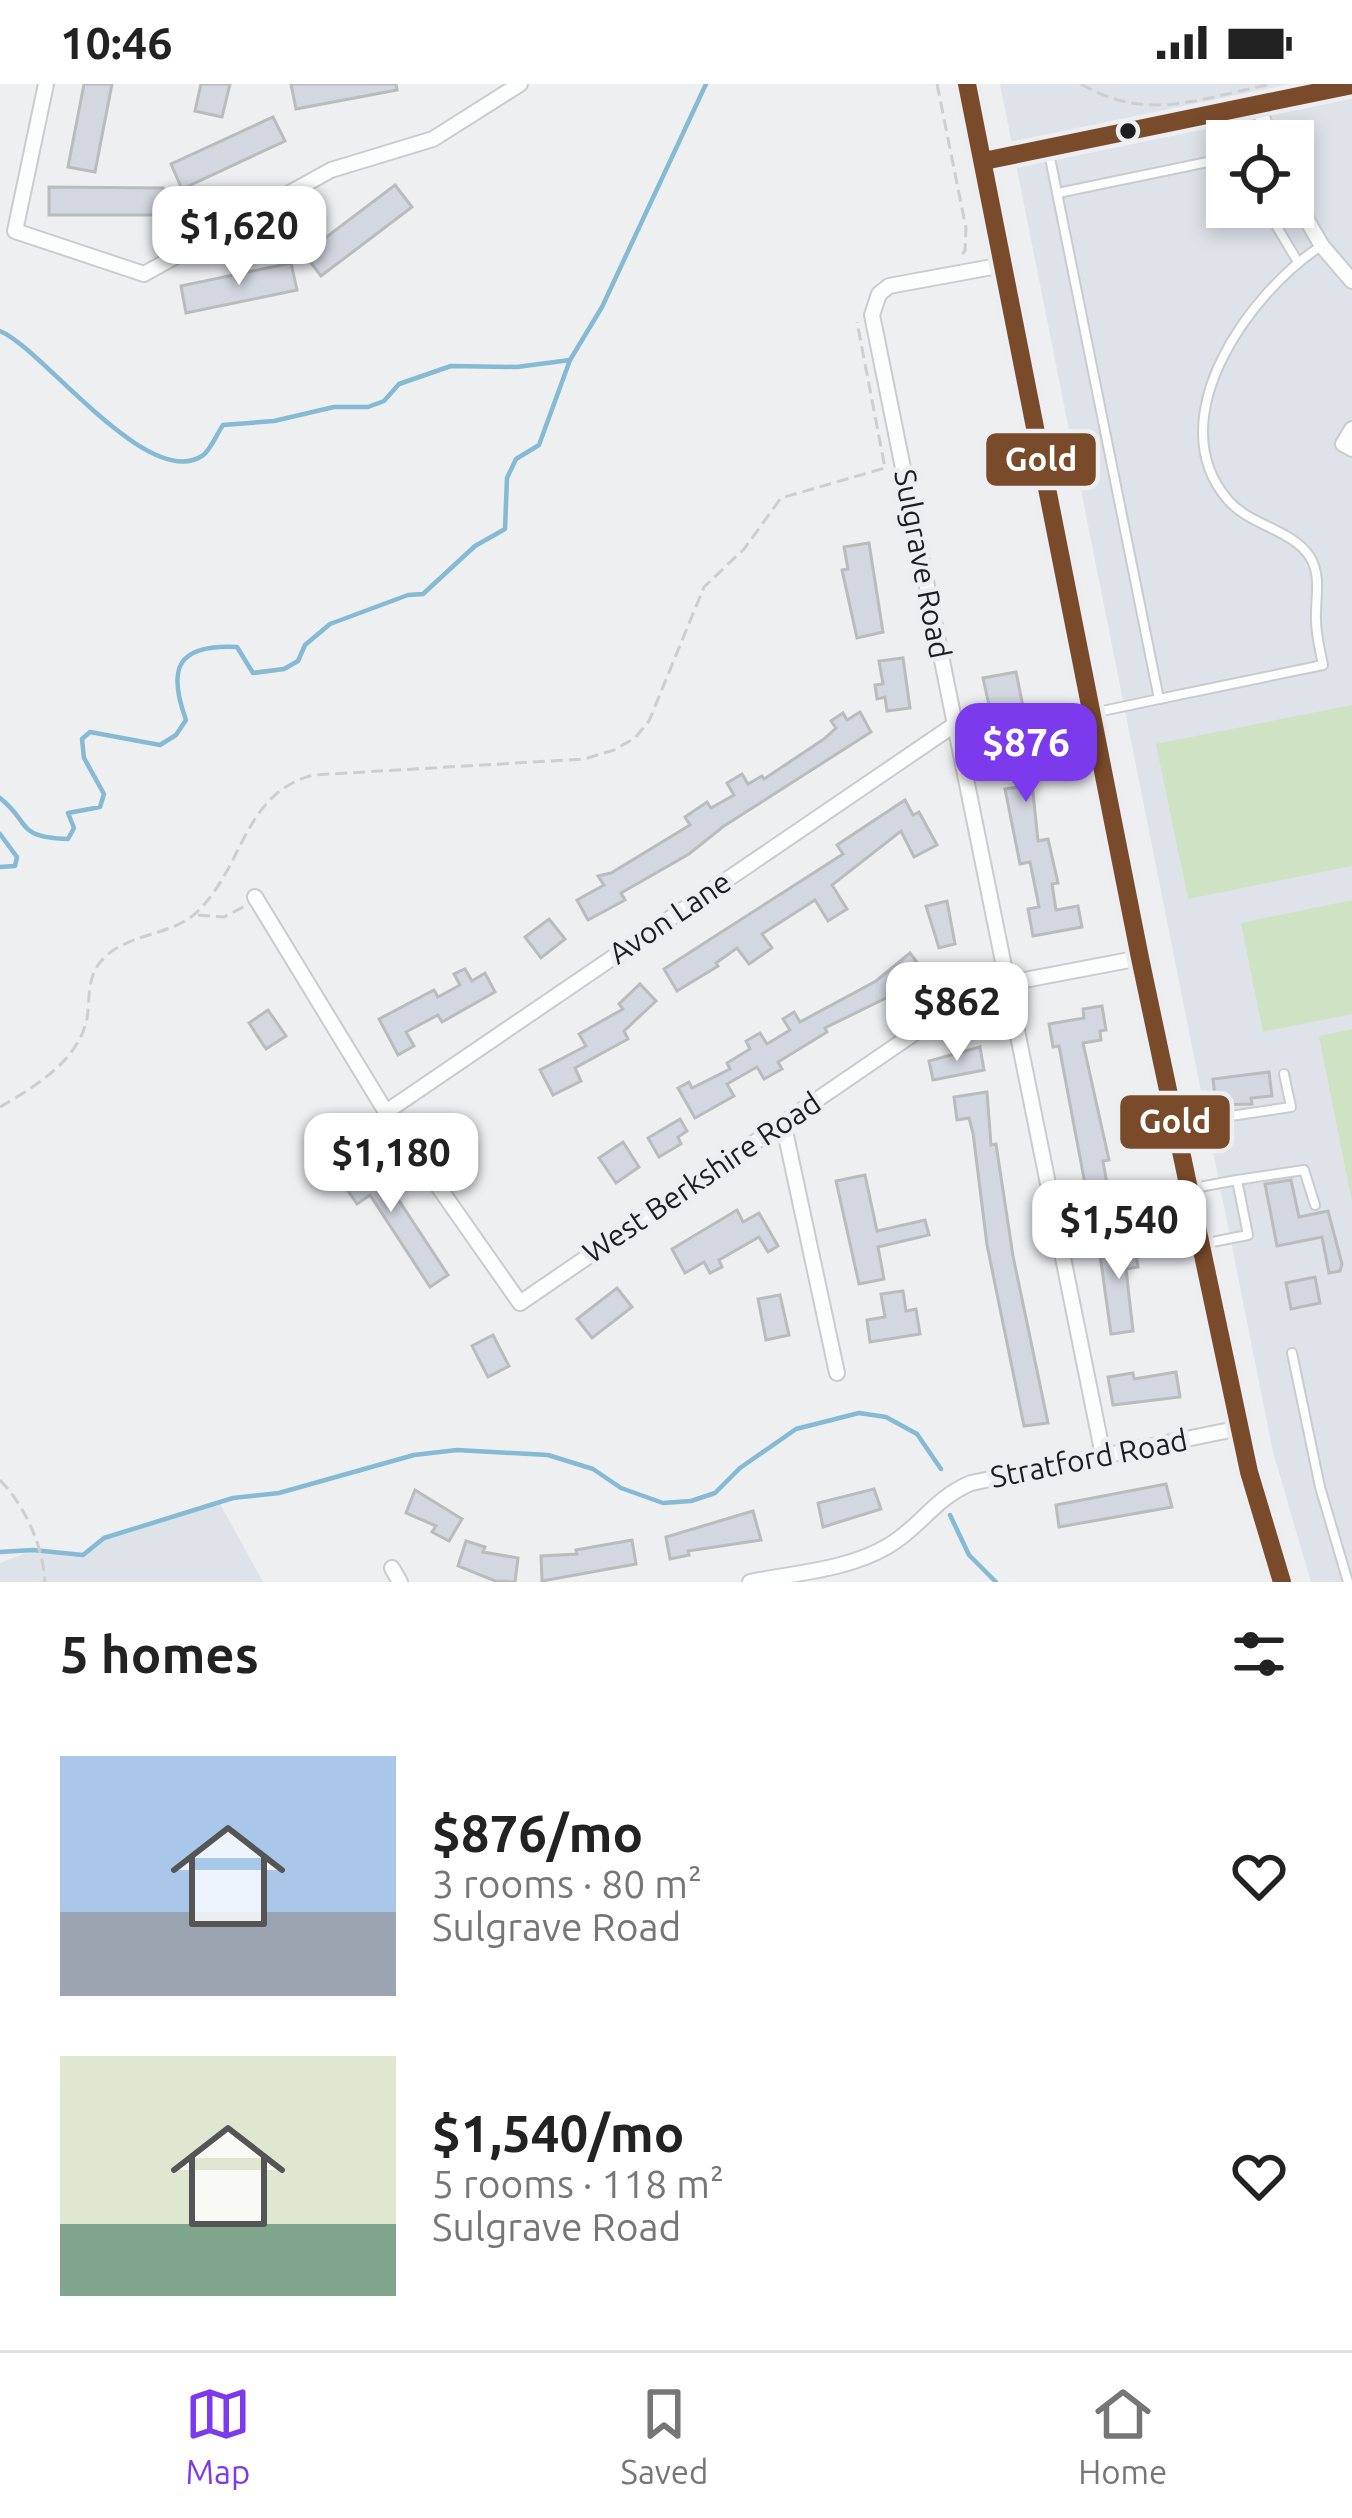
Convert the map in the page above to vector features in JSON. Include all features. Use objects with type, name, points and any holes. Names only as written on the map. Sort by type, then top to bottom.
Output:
[{"type":"main road","points":[[967,84],[1140,958],[1240,1428],[1282,1582]]},
{"type":"street","points":[[46,84],[15,231],[144,274],[331,170],[433,139],[520,84]]},
{"type":"street","points":[[984,161],[1352,86]]},
{"type":"street","points":[[1258,104],[1263,120]]},
{"type":"street","points":[[1312,228],[1352,280]]},
{"type":"street","name":"Sulgrave Road","points":[[1003,265],[889,286],[879,294],[872,315],[1102,1456]]},
{"type":"street","points":[[1352,429],[1343,444],[1352,449]]},
{"type":"street","name":"Avon Lane","points":[[386,1112],[954,725]]},
{"type":"street","points":[[256,897],[386,1112]]},
{"type":"street","name":"West Berkshire Road","points":[[386,1112],[520,1303],[954,1006],[1009,983],[1140,958]]},
{"type":"street","points":[[783,1122],[837,1372]]},
{"type":"street","name":"Stratford Road","points":[[750,1582],[872,1554],[906,1533],[936,1501],[971,1483],[1240,1428]]},
{"type":"lane","points":[[1048,148],[1160,699]]},
{"type":"lane","points":[[1058,194],[1206,162]]},
{"type":"lane","points":[[1278,228],[1298,262]]},
{"type":"lane","points":[[1091,713],[1323,665],[1316,624],[1316,574],[1310,558],[1298,543],[1258,525],[1229,502],[1210,471],[1201,435],[1203,400],[1217,369],[1273,287],[1322,246]]},
{"type":"lane","points":[[1175,1124],[1291,1107],[1284,1074]]},
{"type":"lane","points":[[1189,1189],[1304,1170],[1315,1205]]},
{"type":"lane","points":[[1201,1245],[1248,1235],[1237,1180]]},
{"type":"lane","points":[[1292,1353],[1320,1487],[1348,1582]]},
{"type":"path","points":[[938,84],[966,228],[965,251],[949,262]]},
{"type":"path","points":[[1081,84],[1116,102],[1148,108],[1272,84]]},
{"type":"path","points":[[0,1107],[51,1075],[82,1036],[92,977],[99,964],[112,950],[182,925],[196,915],[222,885],[270,795],[294,780],[584,759],[635,738],[664,689],[704,587],[744,549],[768,512],[795,491],[886,468],[862,357],[859,306]]},
{"type":"path","points":[[196,915],[211,919],[236,914],[256,897]]},
{"type":"path","points":[[0,1480],[20,1504],[34,1535],[45,1582]]},
{"type":"shaded area","points":[[1000,84],[1352,84],[1352,1582],[1311,1582],[1273,1452]]},
{"type":"shaded area","points":[[219,1502],[263,1582],[0,1582],[0,1563],[33,1550],[83,1555],[104,1538]]},
{"type":"green space","points":[[1352,705],[1352,866],[1188,899],[1156,744]]},
{"type":"green space","points":[[1352,900],[1352,1014],[1263,1032],[1241,923]]},
{"type":"green space","points":[[1352,1029],[1352,1202],[1319,1036]]},
{"type":"building","points":[[84,84],[112,84],[95,172],[68,167]]},
{"type":"building","points":[[201,84],[230,84],[222,117],[195,111]]},
{"type":"building","points":[[291,84],[396,84],[397,90],[296,109]]},
{"type":"building","points":[[273,117],[285,141],[182,189],[171,164]]},
{"type":"building","points":[[395,185],[412,207],[321,276],[304,254]]},
{"type":"building","points":[[49,187],[163,188],[163,215],[49,215]]},
{"type":"building","points":[[291,263],[297,290],[186,313],[181,286]]},
{"type":"building","points":[[869,543],[883,632],[857,638],[842,570],[848,569],[844,547]]},
{"type":"building","points":[[903,658],[910,708],[887,711],[885,697],[877,699],[875,685],[883,684],[879,661]]},
{"type":"building","points":[[1016,672],[1025,716],[1019,717],[1024,740],[1032,738],[1037,763],[1030,764],[1038,841],[1048,839],[1058,883],[1052,884],[1056,910],[1078,906],[1082,927],[1033,936],[1028,909],[1039,907],[1030,862],[1020,864],[1005,789],[1018,787],[1013,758],[1001,760],[983,678]]},
{"type":"building","points":[[860,712],[871,732],[724,826],[689,854],[621,893],[625,900],[588,920],[577,900],[604,885],[598,876],[611,873],[690,825],[685,817],[707,802],[711,808],[734,795],[727,783],[742,774],[748,784],[764,779],[824,739],[836,728],[831,721],[843,713],[847,720]]},
{"type":"building","points":[[905,800],[913,815],[919,812],[937,845],[914,857],[901,831],[832,885],[847,909],[828,921],[815,900],[762,934],[772,948],[749,964],[737,948],[677,991],[664,969],[843,854],[837,845]]},
{"type":"building","points":[[947,901],[955,944],[939,948],[926,906]]},
{"type":"building","points":[[549,919],[565,939],[541,958],[525,937]]},
{"type":"building","points":[[910,953],[924,972],[888,997],[825,1028],[827,1032],[778,1062],[782,1069],[764,1079],[757,1067],[727,1084],[734,1096],[695,1118],[678,1088],[689,1082],[692,1088],[730,1069],[727,1063],[750,1049],[746,1041],[760,1033],[767,1044],[790,1030],[783,1019],[794,1012],[800,1022],[876,981]]},
{"type":"building","points":[[465,969],[472,981],[485,973],[495,992],[442,1022],[438,1015],[406,1032],[414,1046],[398,1055],[379,1019],[434,990],[438,997],[460,985],[454,974]]},
{"type":"building","points":[[640,984],[656,1001],[624,1031],[628,1039],[575,1068],[581,1081],[553,1095],[540,1070],[586,1046],[579,1034],[623,1009],[619,1004]]},
{"type":"building","points":[[1102,1006],[1106,1030],[1100,1031],[1101,1040],[1083,1043],[1109,1160],[1103,1161],[1113,1218],[1092,1221],[1059,1046],[1053,1047],[1049,1024],[1084,1018],[1083,1009]]},
{"type":"building","points":[[268,1010],[286,1036],[266,1049],[249,1023]]},
{"type":"building","points":[[980,1047],[984,1070],[933,1080],[929,1061]]},
{"type":"building","points":[[1269,1072],[1272,1096],[1251,1098],[1252,1104],[1216,1105],[1213,1079]]},
{"type":"building","points":[[987,1092],[991,1145],[996,1144],[1013,1256],[1048,1423],[1024,1426],[987,1245],[973,1133],[969,1118],[957,1120],[954,1097]]},
{"type":"building","points":[[340,1115],[360,1144],[351,1150],[345,1141],[330,1151],[320,1136]]},
{"type":"building","points":[[680,1119],[687,1131],[678,1137],[681,1144],[659,1157],[648,1138]]},
{"type":"building","points":[[623,1142],[639,1167],[616,1183],[599,1158]]},
{"type":"building","points":[[345,1159],[355,1173],[373,1161],[448,1275],[430,1287],[370,1195],[357,1204],[340,1179],[336,1182],[328,1170]]},
{"type":"building","points":[[865,1175],[877,1231],[925,1220],[929,1235],[878,1247],[884,1279],[859,1284],[836,1181]]},
{"type":"building","points":[[1291,1180],[1299,1217],[1328,1211],[1340,1271],[1329,1273],[1322,1237],[1277,1246],[1265,1184]]},
{"type":"building","points":[[737,1210],[743,1222],[759,1213],[778,1246],[768,1252],[759,1237],[719,1260],[722,1267],[710,1273],[704,1262],[685,1273],[672,1249]]},
{"type":"building","points":[[1133,1232],[1138,1267],[1126,1269],[1133,1331],[1111,1334],[1100,1255],[1116,1253],[1113,1235]]},
{"type":"building","points":[[1315,1277],[1320,1303],[1291,1309],[1286,1283]]},
{"type":"building","points":[[617,1288],[632,1307],[592,1338],[577,1319]]},
{"type":"building","points":[[903,1291],[906,1311],[916,1309],[920,1334],[870,1342],[867,1320],[885,1317],[881,1294]]},
{"type":"building","points":[[780,1295],[789,1335],[766,1340],[758,1299]]},
{"type":"building","points":[[493,1335],[509,1366],[488,1377],[472,1346]]},
{"type":"building","points":[[1176,1372],[1180,1397],[1113,1405],[1108,1377],[1133,1373],[1134,1379]]},
{"type":"building","points":[[1166,1484],[1172,1507],[1059,1527],[1056,1505]]},
{"type":"building","points":[[874,1489],[881,1509],[823,1527],[818,1503]]},
{"type":"building","points":[[415,1490],[462,1519],[449,1541],[432,1532],[436,1526],[406,1513]]},
{"type":"building","points":[[753,1511],[761,1540],[688,1551],[689,1555],[670,1559],[666,1537]]},
{"type":"building","points":[[632,1540],[636,1564],[542,1581],[541,1556],[577,1554],[576,1550]]},
{"type":"building","points":[[466,1541],[485,1547],[483,1552],[518,1558],[515,1582],[495,1581],[458,1566]]},
{"type":"waterway","points":[[0,798],[31,832],[68,839],[74,828],[68,813],[100,807],[104,794],[84,758],[82,739],[90,732],[160,745],[176,735],[186,720],[178,673],[189,655],[237,647],[253,673],[284,669],[298,661],[305,645],[330,624],[408,595],[423,594],[475,546],[505,529],[507,478],[516,459],[539,445],[570,360],[602,307],[706,84]]},
{"type":"waterway","points":[[0,331],[125,436],[153,453],[179,461],[202,456],[223,425],[274,421],[334,407],[368,407],[384,401],[399,384],[451,366],[517,367],[570,360]]},
{"type":"waterway","points":[[0,834],[17,857],[15,866],[0,867]]},
{"type":"waterway","points":[[0,1552],[83,1555],[104,1538],[233,1498],[279,1493],[414,1455],[457,1450],[548,1455],[593,1469],[621,1488],[663,1503],[691,1501],[715,1493],[740,1468],[796,1429],[859,1413],[886,1417],[917,1434],[941,1469]]},
{"type":"waterway","points":[[950,1515],[969,1555],[996,1582]]},
{"type":"transit line","name":"Gold","points":[[967,84],[1140,958],[1249,1472],[1282,1582]]},
{"type":"transit line","name":"Gold","points":[[984,161],[1352,85]]}]
